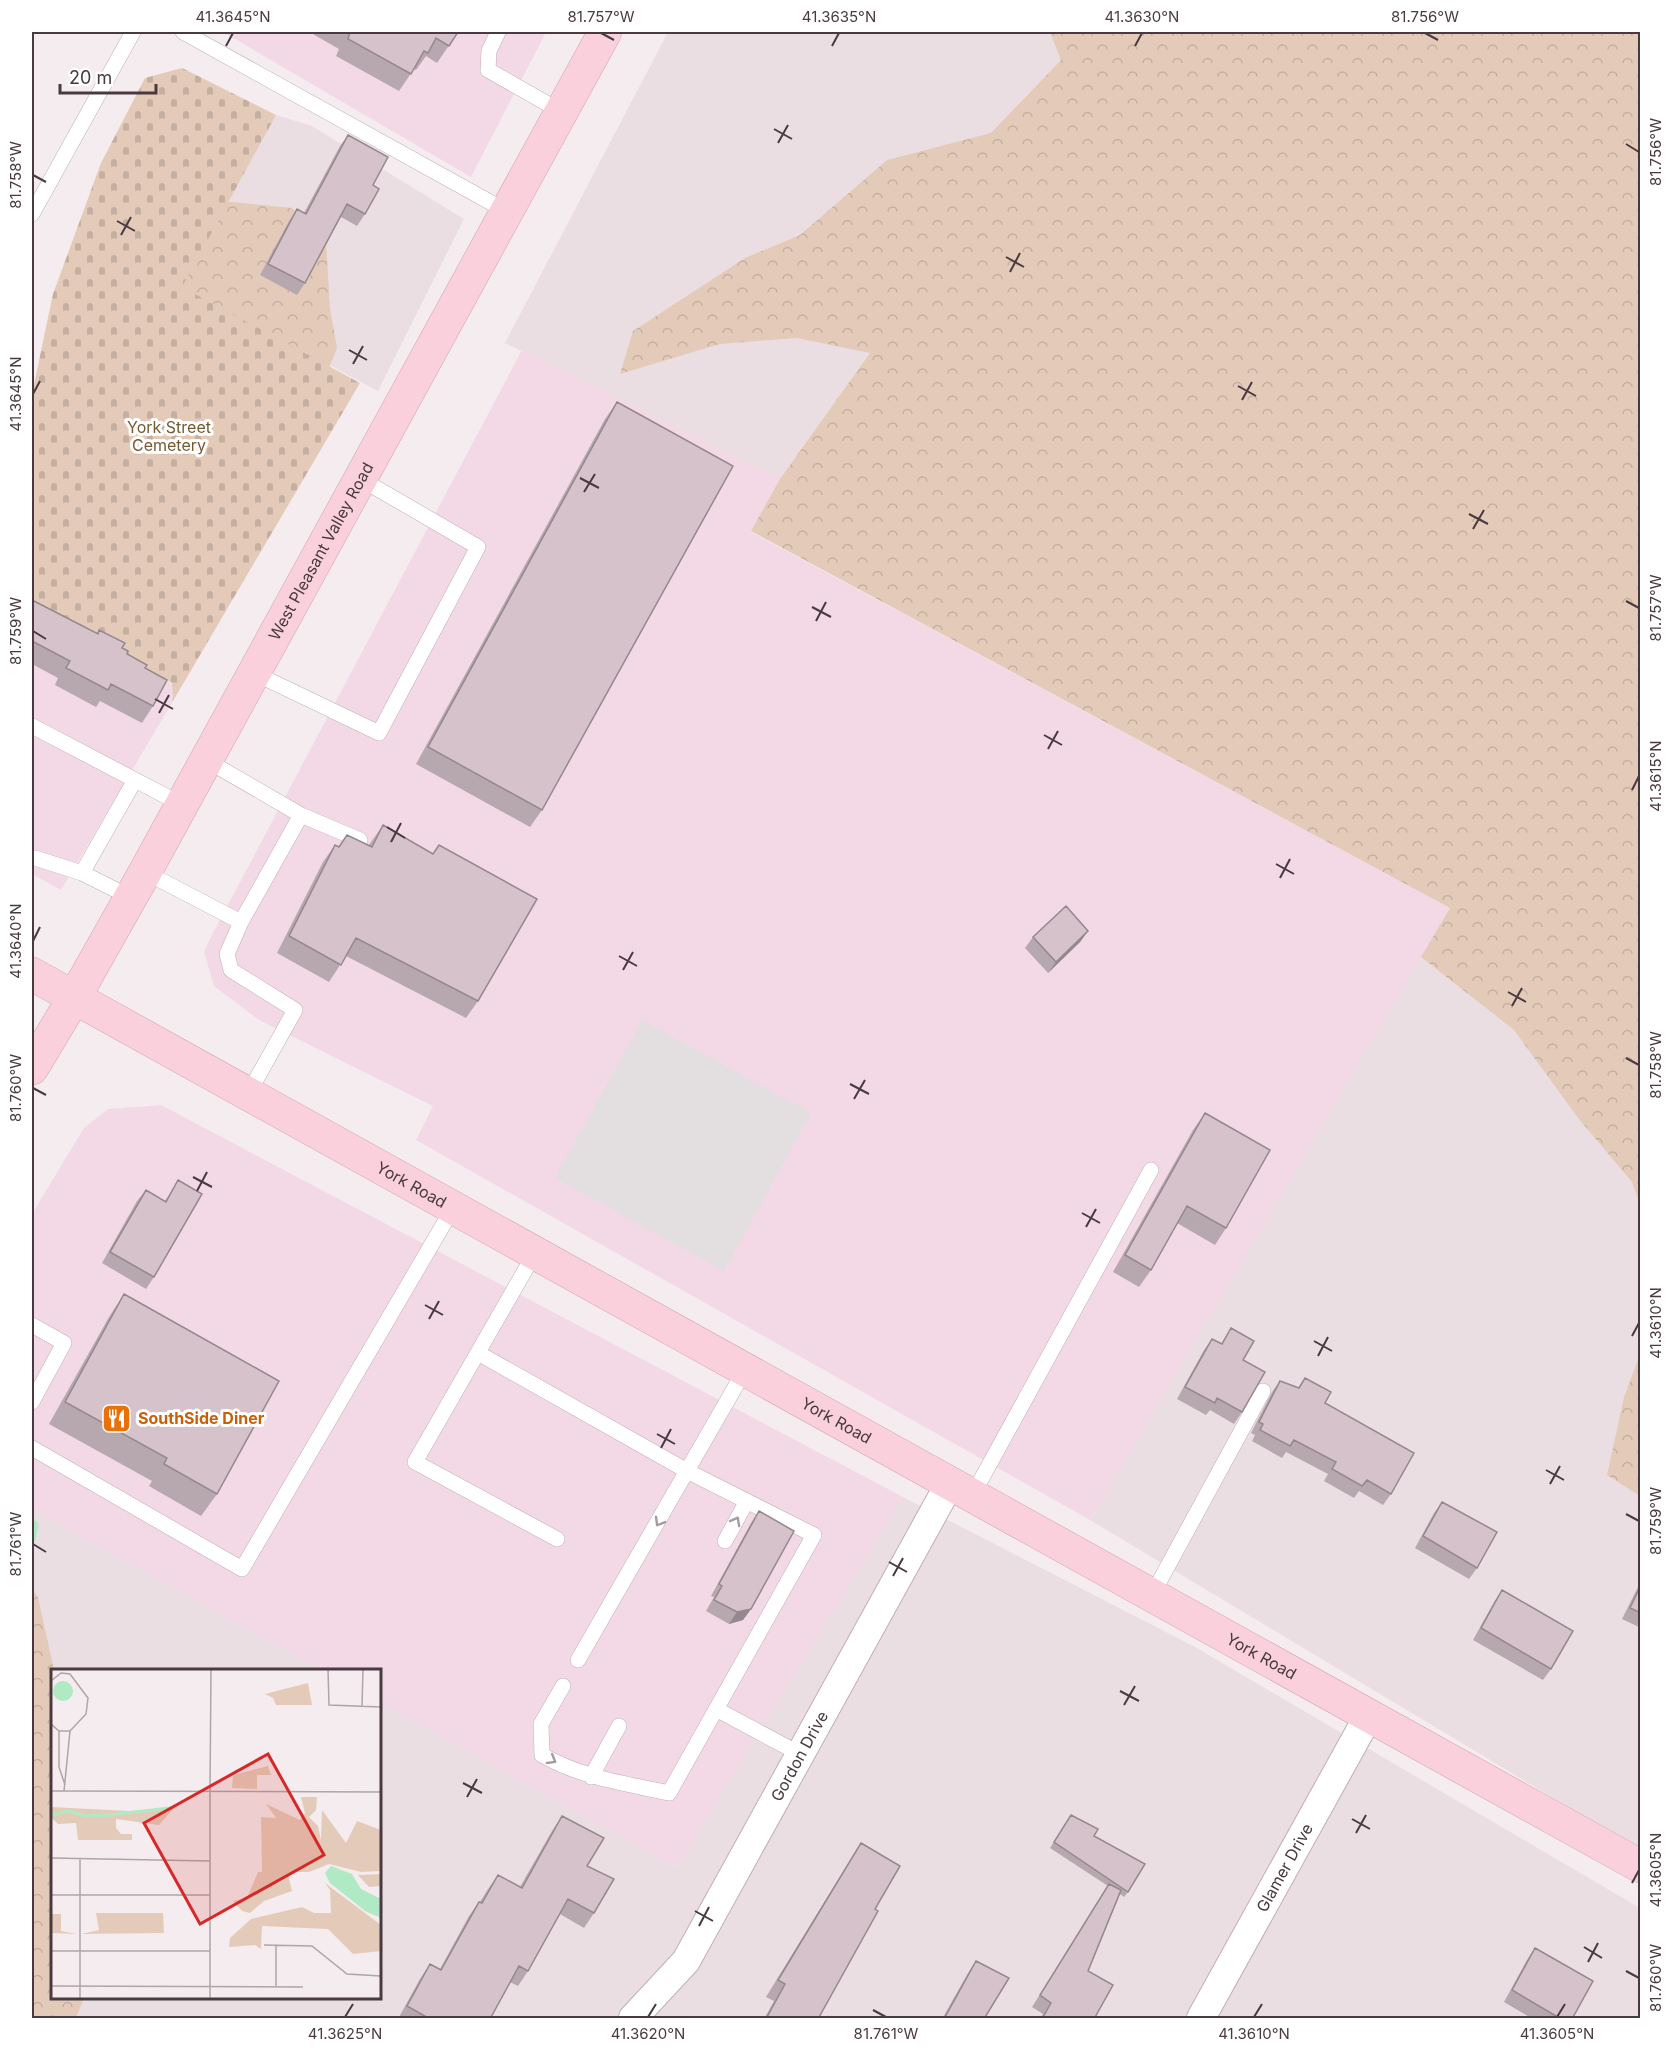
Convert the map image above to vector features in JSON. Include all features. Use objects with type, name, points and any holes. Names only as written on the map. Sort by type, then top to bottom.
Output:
[{"type":"street","name":"West Pleasant Valley Road","points":[[32,1068],[74,998],[182,804],[605,32]]},
{"type":"street","name":"York Road","points":[[32,974],[1641,1866]]},
{"type":"street","name":"Gordon Drive","points":[[633,2019],[686,1961],[800,1754],[961,1490]]},
{"type":"street","name":"Glamer Drive","points":[[1201,2019],[1369,1715]]},
{"type":"lane","points":[[32,214],[133,32]]},
{"type":"lane","points":[[183,32],[506,211]]},
{"type":"lane","points":[[498,32],[489,51],[488,70],[562,112]]},
{"type":"lane","points":[[254,673],[379,733],[478,548],[359,478]]},
{"type":"lane","points":[[32,726],[182,804]]},
{"type":"lane","points":[[206,760],[301,814],[360,840]]},
{"type":"lane","points":[[81,873],[135,780]]},
{"type":"lane","points":[[248,1094],[295,1010],[231,970],[227,954],[241,922],[301,814]]},
{"type":"lane","points":[[33,860],[81,873],[137,884],[241,922]]},
{"type":"lane","points":[[961,1490],[1151,1170]]},
{"type":"lane","points":[[32,1448],[242,1569],[453,1208]]},
{"type":"lane","points":[[535,1253],[416,1462],[557,1539]]},
{"type":"lane","points":[[32,1325],[64,1343],[32,1402]]},
{"type":"lane","points":[[478,1353],[689,1472],[814,1535],[669,1792],[591,1777],[568,1770],[542,1755],[541,1724],[563,1686]]},
{"type":"lane","points":[[578,1660],[689,1472],[745,1370]]},
{"type":"lane","points":[[1152,1595],[1263,1391]]},
{"type":"lane","points":[[725,1540],[747,1501]]},
{"type":"lane","points":[[716,1708],[800,1754]]},
{"type":"lane","points":[[591,1777],[619,1726]]},
{"type":"shaded area","points":[[223,32],[546,32],[471,177]]},
{"type":"shaded area","points":[[668,32],[1640,32],[1640,1850],[1090,1520],[1450,908],[751,531],[779,479],[505,343]]},
{"type":"shaded area","points":[[276,115],[312,126],[464,219],[378,391],[182,287]]},
{"type":"shaded area","points":[[522,350],[780,479],[751,532],[1450,908],[1090,1520],[416,1140],[433,1106],[259,1020],[214,986],[204,952],[212,935]]},
{"type":"shaded area","points":[[32,605],[172,684],[173,701],[61,890],[32,874]]},
{"type":"shaded area","points":[[642,1020],[811,1113],[724,1271],[555,1178]]},
{"type":"shaded area","points":[[161,1105],[903,1497],[677,1867],[381,1703],[381,1669],[320,1669],[32,1509],[32,1214],[84,1128],[108,1109]]},
{"type":"shaded area","points":[[903,1497],[1195,1647],[1640,1908],[1640,2018],[32,2018],[32,1509],[320,1669],[51,1669],[51,1999],[381,1999],[381,1703],[677,1867]]},
{"type":"green space","points":[[1050,32],[1640,32],[1640,1205],[1632,1182],[1578,1118],[1514,1030],[1421,957],[1450,908],[751,531],[780,479],[870,353],[797,338],[720,344],[620,374],[633,331],[745,258],[800,235],[887,160],[991,133],[1061,60]]},
{"type":"green space","name":"York Street Cemetery","points":[[182,68],[276,115],[182,287],[360,383],[173,701],[172,683],[32,605],[32,394],[53,294],[101,163],[145,78]]},
{"type":"green space","points":[[202,199],[292,208],[326,241],[330,309],[337,348],[316,400],[66,473]]},
{"type":"green space","points":[[1640,1354],[1640,1496],[1607,1475],[1624,1397]]},
{"type":"green space","points":[[32,1589],[38,1597],[54,1669],[51,1669],[51,1999],[84,1999],[76,2018],[32,2018]]},
{"type":"building","points":[[350,32],[458,32],[449,46],[436,38],[428,53],[424,51],[411,74],[348,39]]},
{"type":"building","points":[[348,135],[388,157],[373,185],[379,189],[365,214],[347,204],[305,283],[268,264],[297,209],[306,214]]},
{"type":"building","points":[[617,402],[733,466],[542,810],[428,747]]},
{"type":"building","points":[[32,600],[98,634],[99,630],[125,643],[122,648],[128,651],[127,654],[147,665],[145,668],[167,680],[153,706],[111,684],[108,690],[66,668],[70,661],[32,641]]},
{"type":"building","points":[[383,825],[433,854],[439,845],[537,899],[478,1001],[356,938],[341,965],[289,936],[335,845],[339,847],[347,835],[372,847]]},
{"type":"building","points":[[1066,906],[1088,931],[1056,962],[1033,937]]},
{"type":"building","points":[[1205,1113],[1270,1150],[1226,1228],[1187,1206],[1151,1270],[1125,1255]]},
{"type":"building","points":[[178,1180],[202,1194],[154,1277],[110,1252],[146,1190],[166,1202]]},
{"type":"building","points":[[124,1294],[279,1381],[217,1494],[164,1464],[167,1458],[65,1402]]},
{"type":"building","points":[[1231,1328],[1254,1341],[1243,1360],[1265,1372],[1242,1412],[1217,1398],[1215,1403],[1185,1387],[1212,1339],[1222,1344]]},
{"type":"building","points":[[1305,1378],[1331,1392],[1325,1403],[1414,1453],[1391,1494],[1367,1480],[1362,1486],[1332,1469],[1336,1462],[1294,1440],[1290,1446],[1260,1430],[1263,1424],[1259,1422],[1280,1381],[1299,1388]]},
{"type":"building","points":[[1442,1502],[1497,1532],[1477,1568],[1423,1536]]},
{"type":"building","points":[[759,1511],[794,1531],[751,1609],[737,1612],[714,1600],[722,1586],[719,1584]]},
{"type":"building","points":[[1641,1585],[1641,1613],[1630,1608]]},
{"type":"building","points":[[1502,1590],[1573,1631],[1551,1669],[1481,1628]]},
{"type":"building","points":[[1071,1815],[1098,1829],[1094,1836],[1145,1864],[1128,1892],[1054,1842]]},
{"type":"building","points":[[562,1816],[604,1838],[587,1866],[614,1879],[594,1913],[568,1899],[528,1971],[519,1966],[490,2019],[430,2019],[407,2006],[430,1964],[441,1970],[479,1902],[482,1903],[498,1875],[522,1888]]},
{"type":"building","points":[[861,1843],[900,1866],[875,1909],[878,1911],[818,2019],[766,2019],[785,1984],[778,1980]]},
{"type":"building","points":[[1109,1884],[1121,1890],[1088,1971],[1113,1985],[1094,2019],[1042,2019],[1051,2003],[1040,1995]]},
{"type":"building","points":[[1535,1948],[1593,1981],[1572,2019],[1561,2019],[1512,1990]]},
{"type":"building","points":[[976,1961],[1009,1978],[984,2019],[944,2019]]},
{"type":"waterway","points":[[32,1537],[34,1525]]},
{"type":"place","name":"SouthSide Diner","points":[[117,1418]]}]
